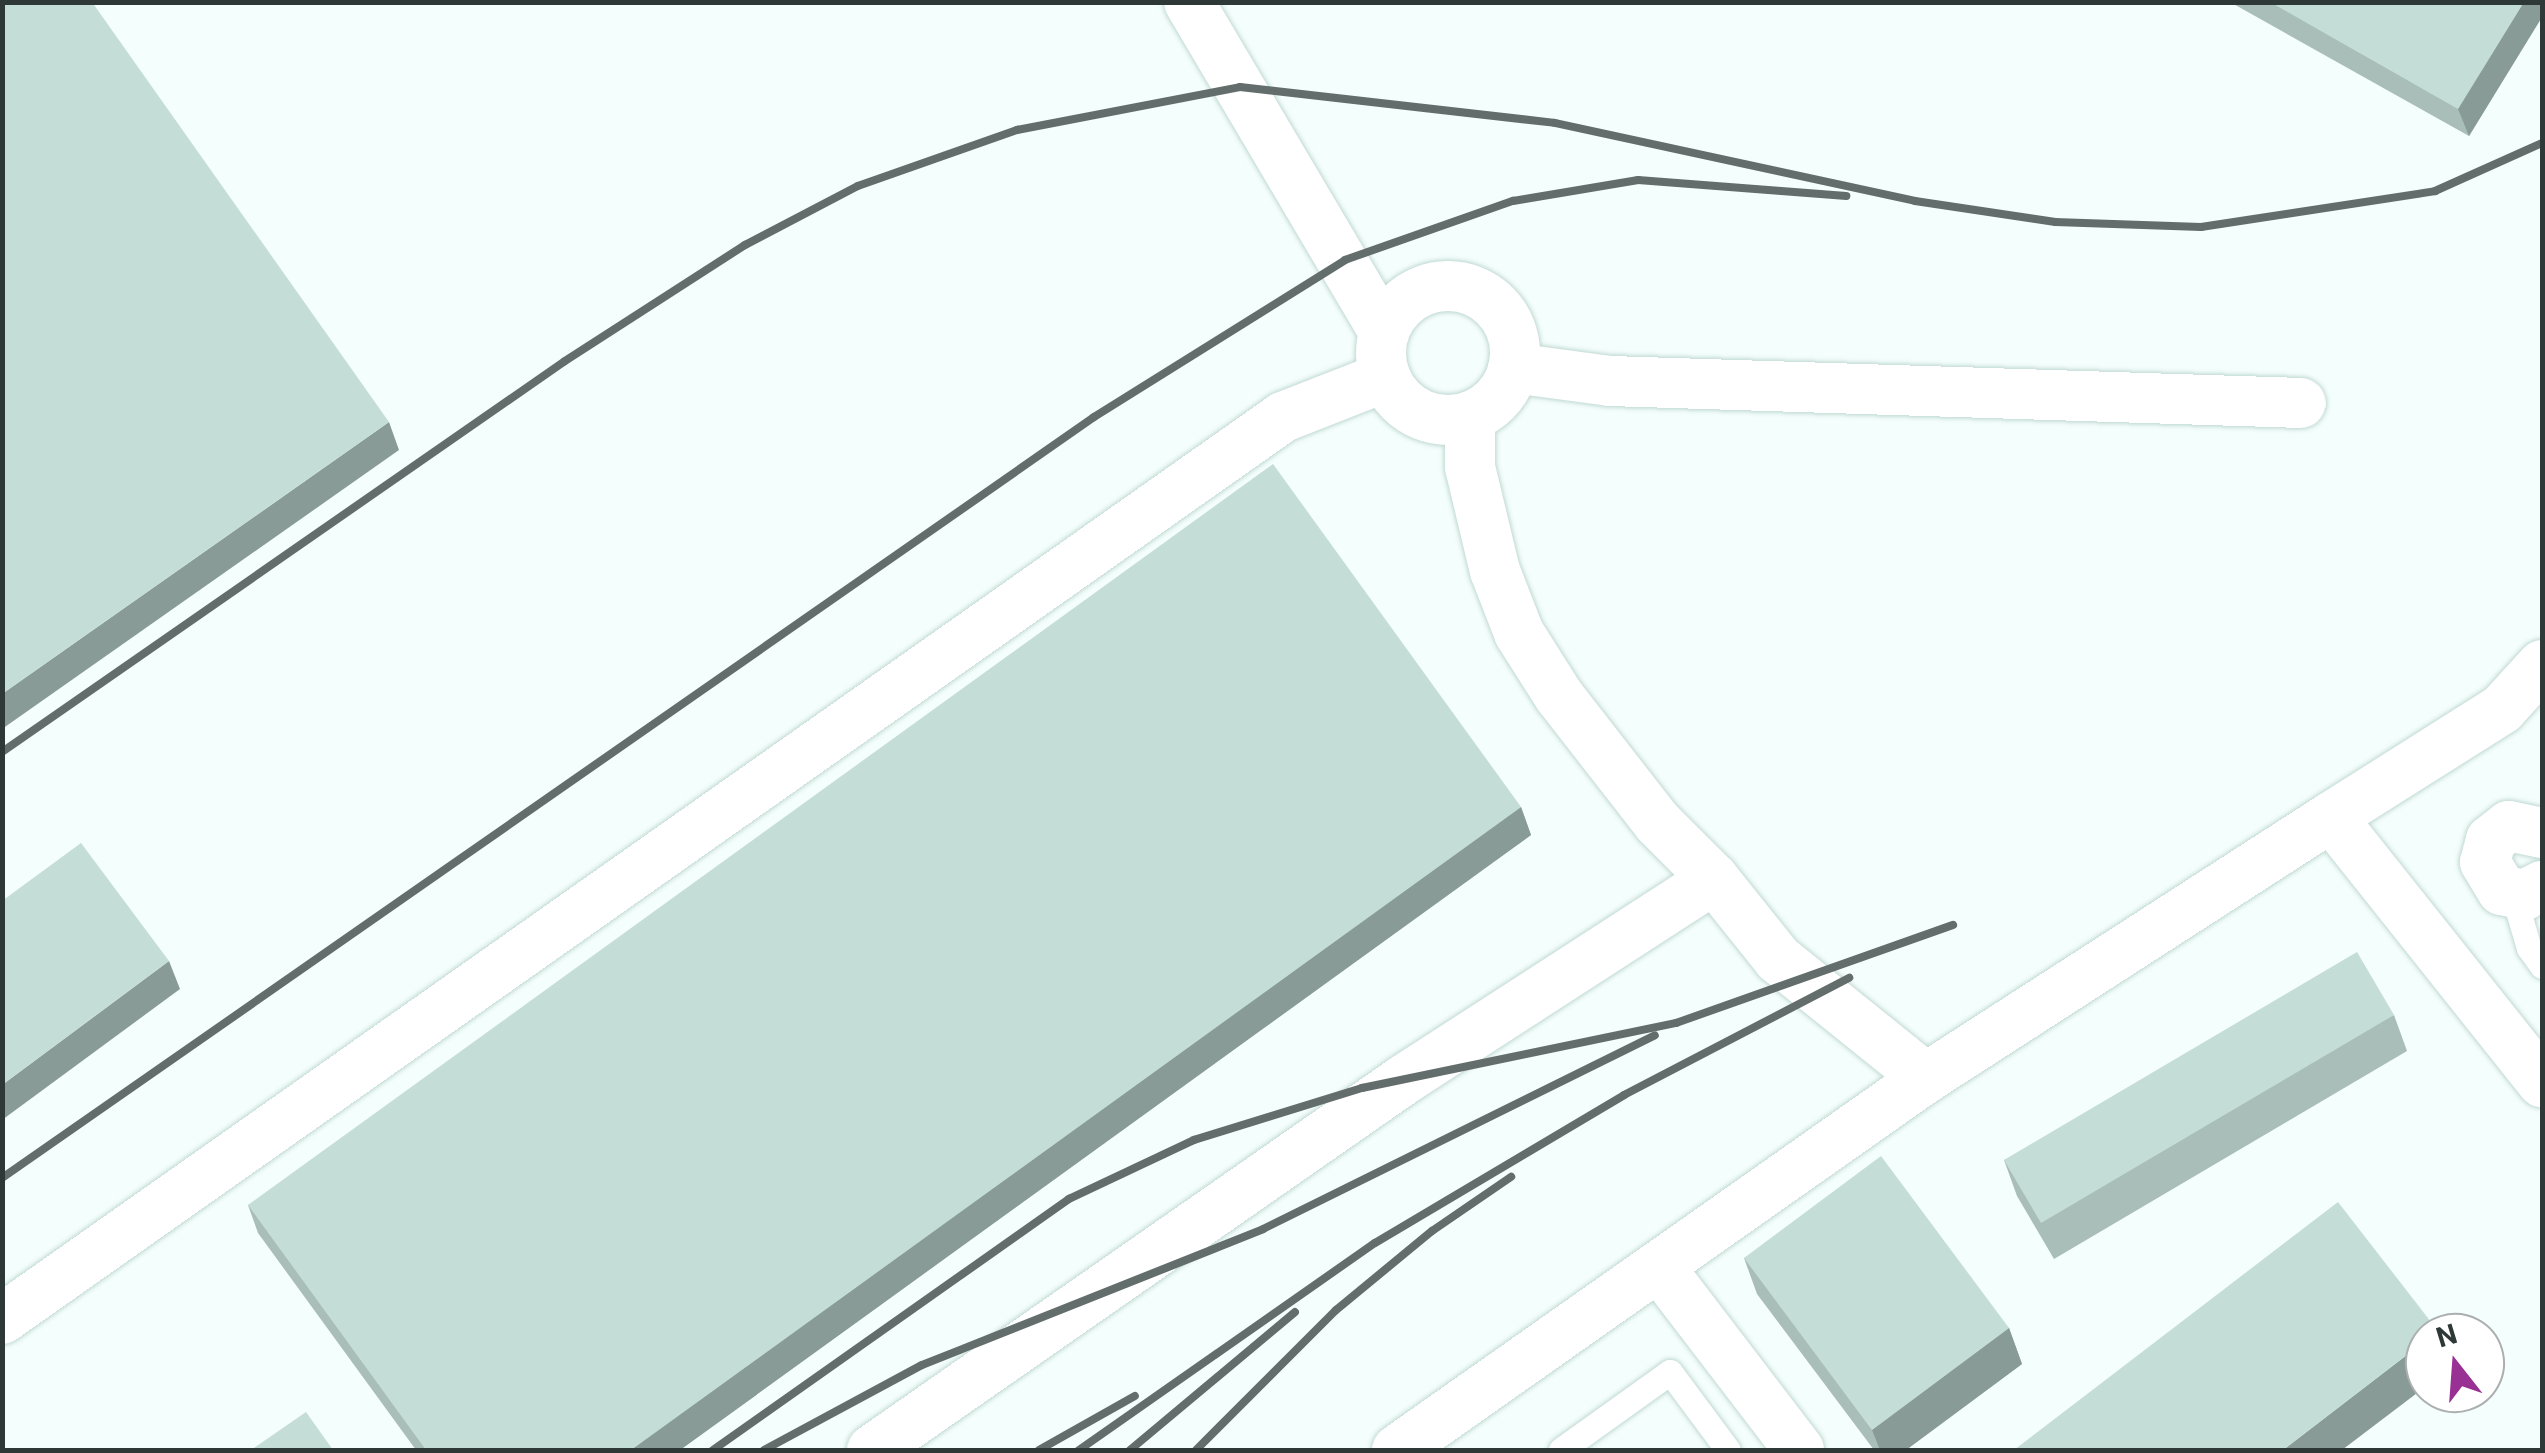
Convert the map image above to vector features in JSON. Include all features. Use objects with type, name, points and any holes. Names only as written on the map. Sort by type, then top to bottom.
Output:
[{"type":"street","points":[[2,1318],[1284,417],[1384,354],[1408,299],[1446,286],[1484,296],[1510,328],[1513,368],[1497,398],[1470,416],[1429,418],[1395,395],[1384,354],[1190,2]]},
{"type":"street","points":[[1513,368],[1610,380],[2301,402]]},
{"type":"street","points":[[1470,416],[1481,522],[1520,633],[1610,765],[1714,879],[1778,960],[1926,1078]]},
{"type":"street","points":[[1397,1450],[1926,1078],[2502,709],[2542,665]]},
{"type":"street","points":[[2331,817],[2542,1082]]},
{"type":"street","points":[[2528,890],[2487,873],[2490,840],[2520,824],[2542,831]]},
{"type":"street","points":[[872,1450],[1405,1079],[1714,879]]},
{"type":"street","points":[[1660,1268],[1799,1450]]},
{"type":"lane","points":[[2528,890],[2529,948],[2542,966]]},
{"type":"lane","points":[[1561,1450],[1670,1372],[1728,1450]]},
{"type":"building","points":[[2,2],[92,2],[389,422],[2,694]]},
{"type":"building","points":[[2270,2],[2524,2],[2458,109]]},
{"type":"building","points":[[1273,464],[1521,807],[631,1450],[426,1450],[248,1205]]},
{"type":"building","points":[[81,843],[169,961],[2,1085],[2,901]]},
{"type":"building","points":[[2357,952],[2394,1015],[2041,1223],[2004,1160]]},
{"type":"building","points":[[1881,1156],[2009,1328],[1872,1430],[1744,1258]]},
{"type":"building","points":[[2338,1202],[2424,1313],[2405,1313],[2405,1356],[2283,1450],[2014,1450]]},
{"type":"building","points":[[306,1412],[333,1450],[251,1450]]},
{"type":"railway","points":[[2,752],[565,361],[745,245],[858,186],[1017,130],[1240,87],[1555,123],[1915,201],[2055,222],[2201,227],[2435,191],[2542,143]]},
{"type":"railway","points":[[2,1178],[1094,417],[1345,260],[1513,201],[1638,180],[1846,196]]},
{"type":"railway","points":[[713,1450],[1069,1199],[1194,1140],[1362,1088],[1676,1023],[1953,925]]},
{"type":"railway","points":[[1079,1450],[1375,1243],[1624,1095],[1849,978]]},
{"type":"railway","points":[[764,1450],[922,1365],[1263,1229],[1655,1035]]},
{"type":"railway","points":[[1196,1450],[1336,1310],[1432,1231],[1511,1177]]},
{"type":"railway","points":[[1130,1450],[1295,1312]]},
{"type":"railway","points":[[1039,1450],[1135,1396]]}]
